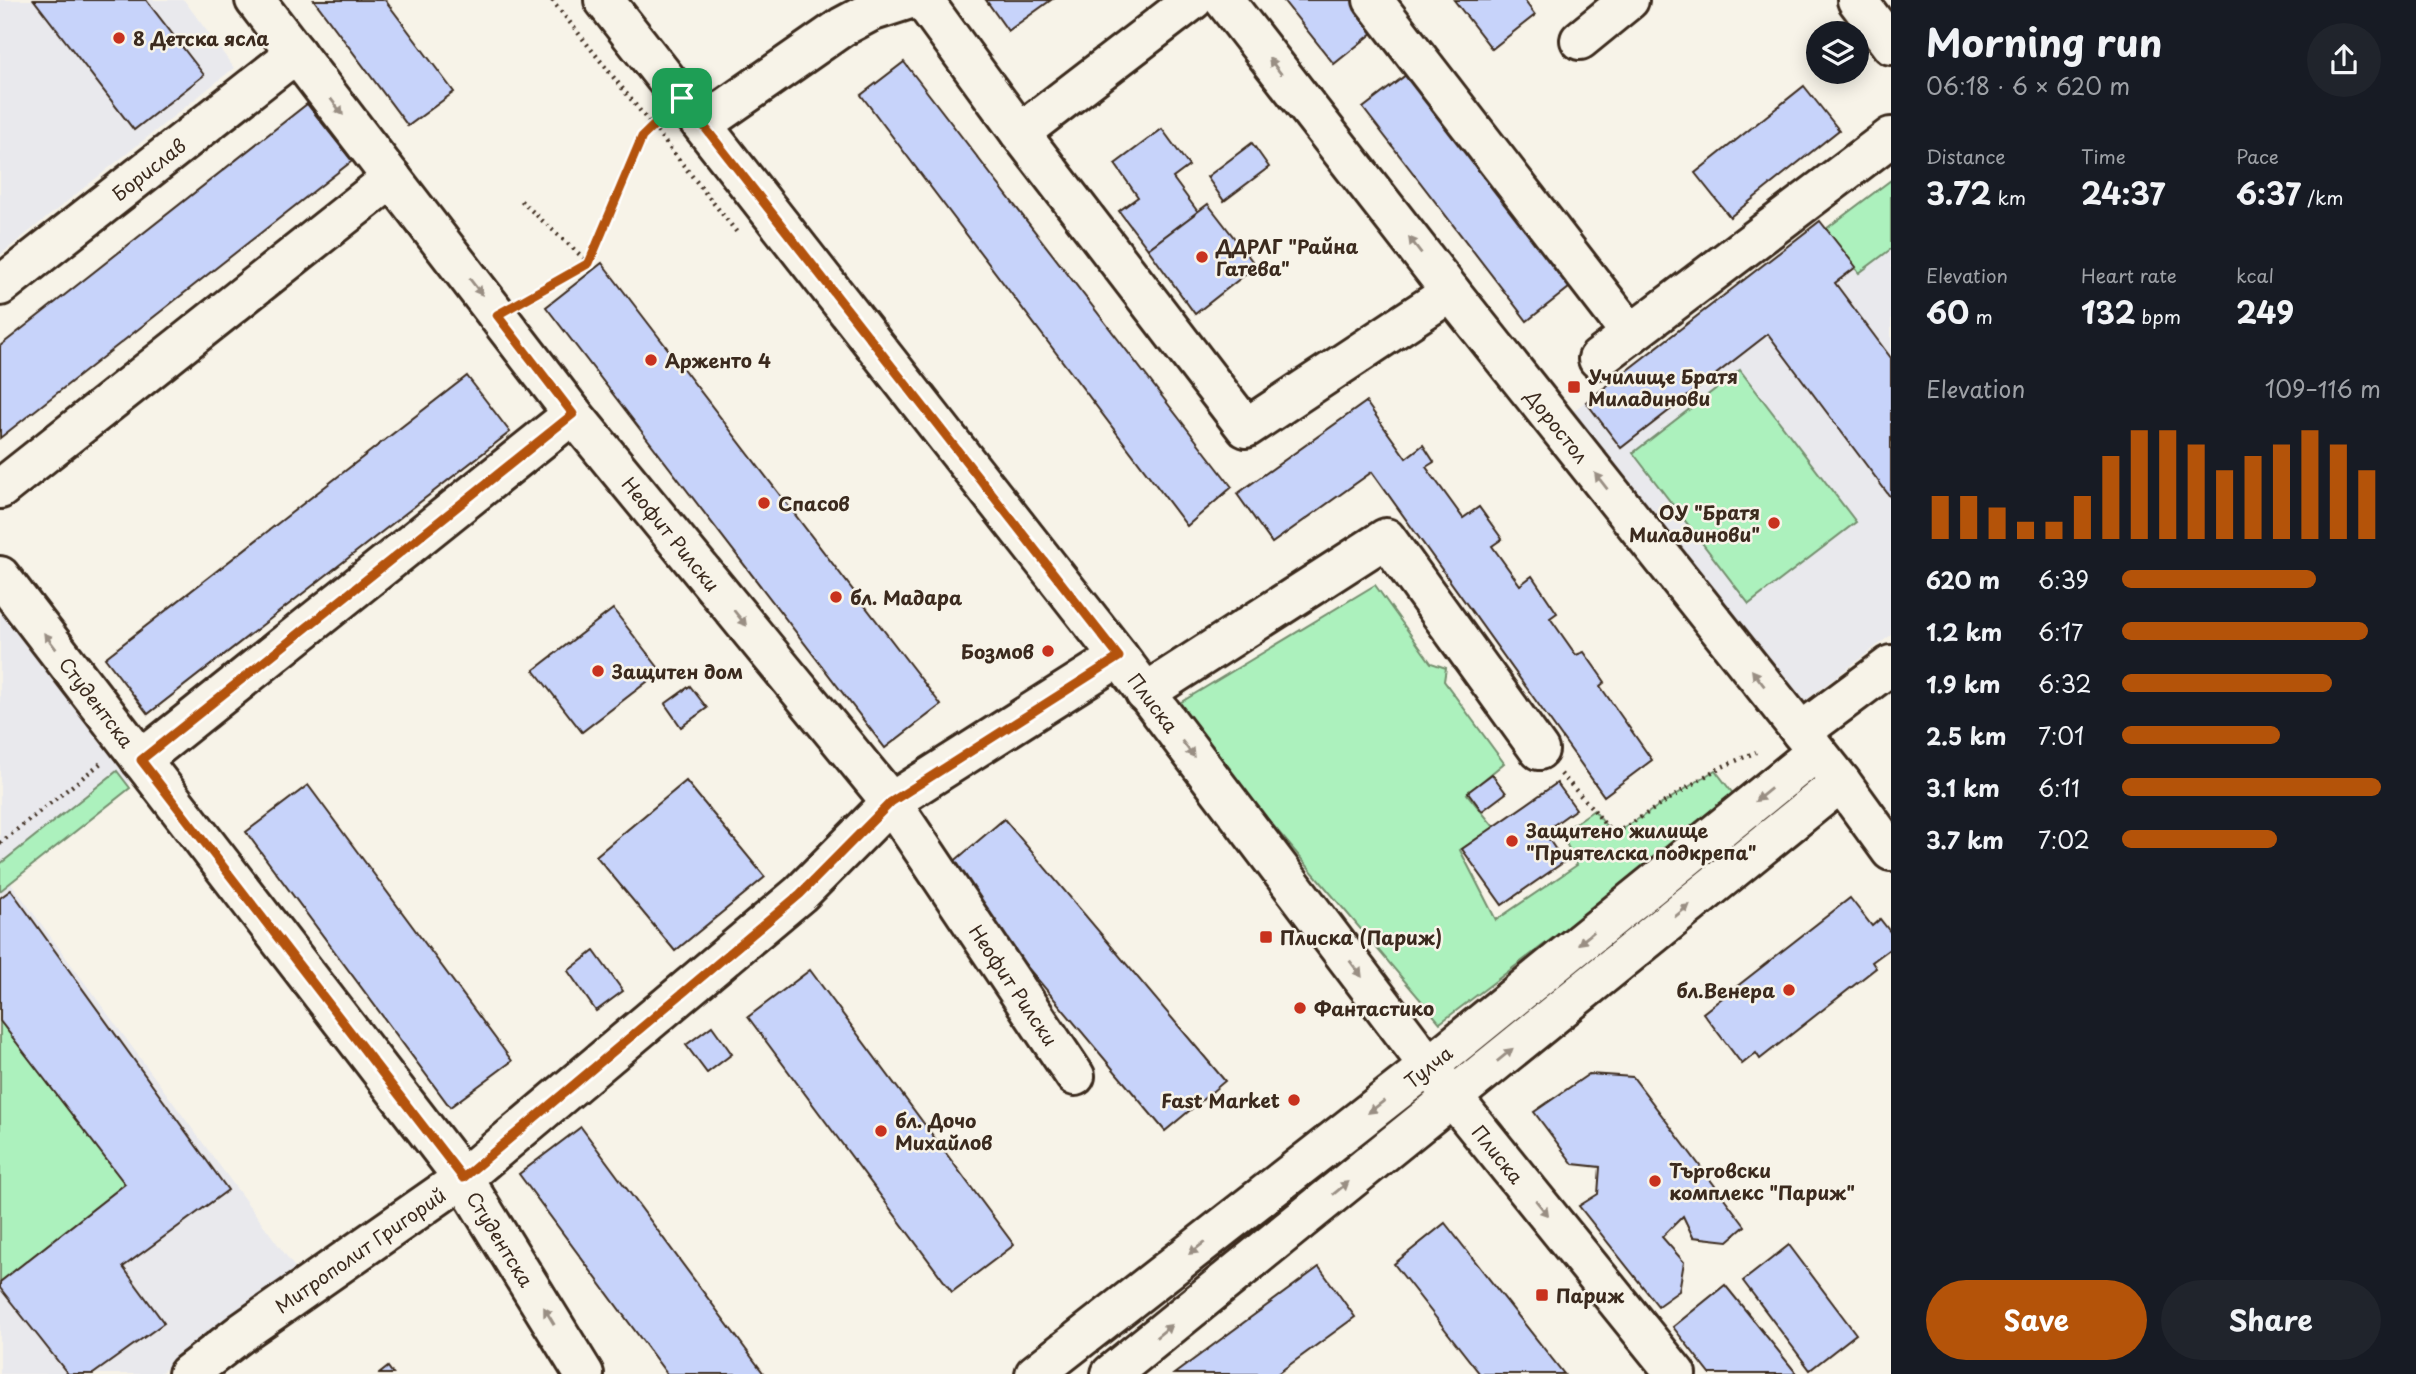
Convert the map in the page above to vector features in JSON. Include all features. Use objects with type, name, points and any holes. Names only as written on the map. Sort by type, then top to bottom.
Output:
[{"type":"street","name":"Неофит Рилски","points":[[255,0],[573,414],[891,802],[1075,1076]]},
{"type":"street","name":"Плиска","points":[[604,0],[1119,657],[1453,1098],[1676,1374]]},
{"type":"street","points":[[692,111],[870,12],[907,0]]},
{"type":"street","points":[[923,0],[1020,133],[1246,428],[1451,292]]},
{"type":"street","points":[[1020,133],[1193,0]]},
{"type":"street","name":"Доростол","points":[[1224,0],[1451,292],[1841,782],[1891,851]]},
{"type":"street","points":[[1373,0],[1631,334]]},
{"type":"street","points":[[1580,40],[1629,0]]},
{"type":"street","points":[[1857,0],[1891,45]]},
{"type":"street","name":"Борислав","points":[[0,286],[296,52]]},
{"type":"street","points":[[1598,359],[1891,137]]},
{"type":"street","points":[[0,489],[392,178]]},
{"type":"street","points":[[134,751],[573,414]]},
{"type":"street","points":[[1145,693],[1385,538],[1539,750]]},
{"type":"street","name":"Студентска","points":[[0,576],[463,1178],[584,1374]]},
{"type":"street","name":"Митрополит Григорий","points":[[188,1374],[244,1331],[463,1178],[800,894],[891,802],[1119,657]]},
{"type":"street","name":"Тулча","points":[[1035,1374],[1430,1065],[1808,742],[1891,665]]},
{"type":"street","name":"Тулча","points":[[1111,1374],[1841,782]]},
{"type":"path","points":[[497,315],[589,263],[642,137],[692,111]]},
{"type":"path","points":[[521,201],[589,263]]},
{"type":"path","points":[[1539,750],[1613,835],[1715,770],[1808,742]]},
{"type":"path","points":[[0,843],[134,751]]},
{"type":"shaded area","points":[[0,0],[184,0],[234,68],[0,255]]},
{"type":"shaded area","name":"ОУ \"Братя Миладинови\"","points":[[1891,180],[1891,635],[1797,707],[1573,411],[1820,221],[1827,228]]},
{"type":"shaded area","points":[[0,575],[127,742],[130,788],[11,883],[296,1269],[159,1374],[0,1374]]},
{"type":"green space","points":[[1891,180],[1891,249],[1859,273],[1826,229]]},
{"type":"green space","points":[[1740,370],[1856,522],[1749,604],[1633,453]]},
{"type":"green space","points":[[1375,585],[1431,663],[1446,668],[1444,681],[1504,763],[1467,794],[1494,827],[1460,850],[1496,920],[1577,865],[1561,833],[1594,810],[1613,835],[1715,770],[1737,799],[1440,1023],[1173,707]]},
{"type":"green space","points":[[117,771],[130,788],[0,891],[0,864]]},
{"type":"green space","points":[[0,1021],[125,1184],[0,1282]]},
{"type":"building","name":"8 Детска ясла","points":[[34,0],[146,0],[204,75],[134,130]]},
{"type":"building","points":[[314,0],[385,0],[454,92],[408,126]]},
{"type":"building","points":[[986,0],[1051,0],[1008,31]]},
{"type":"building","points":[[1283,0],[1365,0],[1384,24],[1334,64]]},
{"type":"building","points":[[1454,0],[1524,0],[1535,15],[1492,49]]},
{"type":"building","points":[[904,62],[1232,487],[1187,526],[861,95]]},
{"type":"building","points":[[1415,68],[1579,280],[1527,321],[1363,108]]},
{"type":"building","points":[[1804,86],[1839,130],[1730,217],[1695,173]]},
{"type":"building","points":[[307,104],[352,161],[0,438],[0,346]]},
{"type":"building","points":[[1162,129],[1189,166],[1173,178],[1198,212],[1148,249],[1119,211],[1138,197],[1115,164]]},
{"type":"building","points":[[1252,143],[1269,167],[1224,201],[1207,177]]},
{"type":"building","name":"ДДРЛГ \"Райна Гатева\"","points":[[1208,204],[1256,266],[1195,314],[1148,249]]},
{"type":"building","points":[[1820,221],[1856,267],[1835,283],[1891,358],[1891,498],[1768,334],[1621,448],[1586,402]]},
{"type":"building","points":[[602,263],[941,705],[885,748],[546,307]]},
{"type":"building","points":[[467,376],[510,432],[148,714],[105,658]]},
{"type":"building","points":[[1366,402],[1406,458],[1423,445],[1434,462],[1426,467],[1463,518],[1479,507],[1502,539],[1492,546],[1520,585],[1532,576],[1557,613],[1550,618],[1576,655],[1584,652],[1605,682],[1600,686],[1652,760],[1604,796],[1372,472],[1272,543],[1237,494]]},
{"type":"building","name":"Защитен дом","points":[[613,609],[661,671],[582,732],[534,670]]},
{"type":"building","points":[[690,686],[707,708],[681,727],[665,704]]},
{"type":"building","points":[[1492,774],[1506,793],[1482,811],[1468,792]]},
{"type":"building","points":[[686,781],[765,877],[675,951],[596,856]]},
{"type":"building","name":"Защитено жилище \"Приятелска подкрепа\"","points":[[1557,783],[1576,809],[1544,832],[1564,862],[1502,905],[1462,849]]},
{"type":"building","points":[[308,785],[512,1061],[450,1107],[246,832]]},
{"type":"building","points":[[1004,819],[1225,1081],[1165,1131],[945,869]]},
{"type":"building","points":[[11,890],[228,1190],[123,1267],[164,1323],[93,1374],[68,1374],[0,1288],[0,1282],[125,1184],[0,1021],[0,898]]},
{"type":"building","name":"бл.Венера","points":[[1850,898],[1872,926],[1880,919],[1891,933],[1891,948],[1872,962],[1876,968],[1760,1059],[1756,1053],[1742,1064],[1703,1013]]},
{"type":"building","points":[[594,951],[623,991],[596,1011],[568,971]]},
{"type":"building","name":"бл. Дочо Михайлов","points":[[810,970],[1014,1245],[952,1292],[748,1017]]},
{"type":"building","points":[[712,1026],[732,1054],[707,1073],[686,1045]]},
{"type":"building","name":"Търговски комплекс \"Париж\"","points":[[1589,1074],[1633,1077],[1745,1226],[1728,1241],[1693,1237],[1683,1216],[1662,1237],[1684,1262],[1679,1291],[1658,1306],[1579,1206],[1598,1194],[1600,1167],[1573,1164],[1534,1112]]},
{"type":"building","points":[[581,1127],[764,1374],[667,1374],[519,1174]]},
{"type":"building","points":[[1445,1223],[1564,1374],[1480,1374],[1394,1264]]},
{"type":"building","points":[[1789,1245],[1856,1334],[1810,1370],[1743,1281]]},
{"type":"building","points":[[1319,1267],[1355,1317],[1277,1374],[1174,1374]]},
{"type":"building","points":[[1725,1285],[1797,1374],[1710,1374],[1673,1327]]},
{"type":"building","points":[[388,1367],[393,1374],[379,1374]]},
{"type":"place","name":"8 Детска ясла","points":[[119,38]]},
{"type":"place","name":"ДДРЛГ \"Райна Гатева\"","points":[[1202,257]]},
{"type":"place","name":"Арженто 4","points":[[651,360]]},
{"type":"place","name":"Училище Братя Миладинови","points":[[1574,387]]},
{"type":"place","name":"Спасов","points":[[764,503]]},
{"type":"place","name":"ОУ \"Братя Миладинови\"","points":[[1774,523]]},
{"type":"place","name":"бл. Мадара","points":[[836,597]]},
{"type":"place","name":"Бозмов","points":[[1048,651]]},
{"type":"place","name":"Защитен дом","points":[[598,671]]},
{"type":"place","name":"Защитено жилище \"Приятелска подкрепа\"","points":[[1512,841]]},
{"type":"place","name":"Плиска (Париж)","points":[[1266,937]]},
{"type":"place","name":"бл.Венера","points":[[1789,990]]},
{"type":"place","name":"Фантастико","points":[[1300,1008]]},
{"type":"place","name":"Fast Market","points":[[1294,1100]]},
{"type":"place","name":"бл. Дочо Михайлов","points":[[881,1131]]},
{"type":"place","name":"Търговски комплекс \"Париж\"","points":[[1655,1181]]},
{"type":"place","name":"Париж","points":[[1542,1295]]},
{"type":"route","points":[[682,98],[1119,657],[891,802],[800,894],[463,1178],[141,760],[573,414],[497,315],[589,263],[642,137],[682,98]]}]
